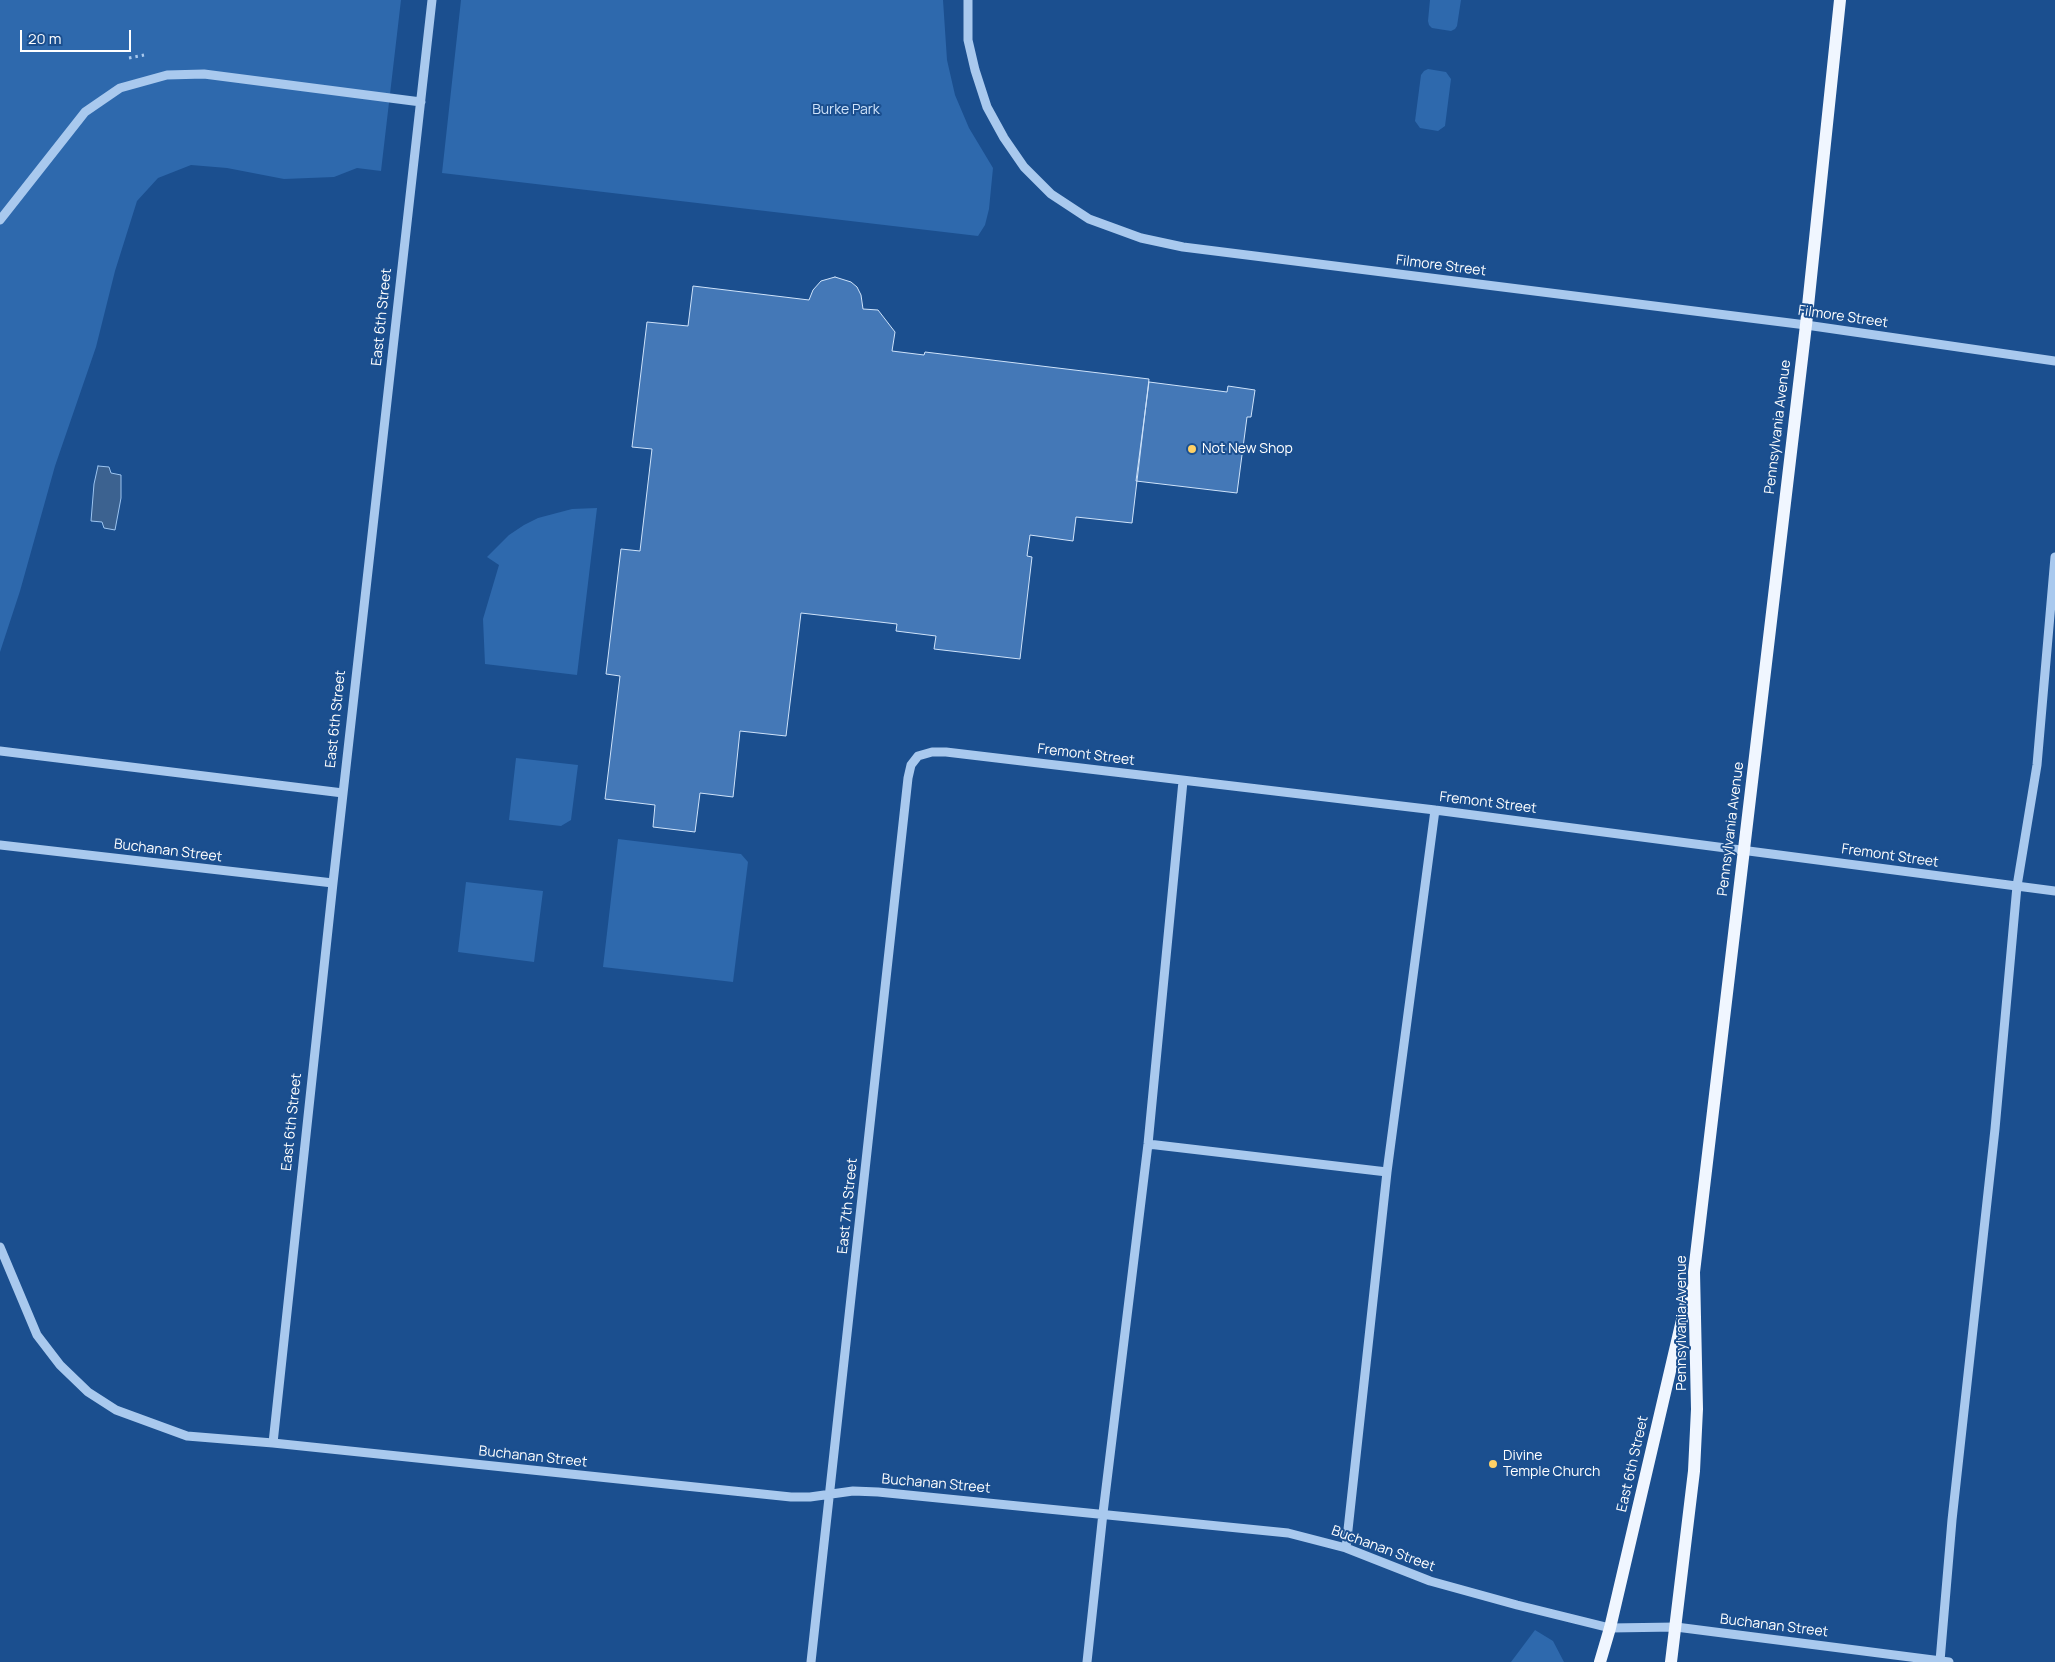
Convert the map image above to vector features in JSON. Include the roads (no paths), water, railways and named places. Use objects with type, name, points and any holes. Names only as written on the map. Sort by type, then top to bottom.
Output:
[{"type":"main road","name":"Pennsylvania Avenue","points":[[1671,1662],[1694,1470],[1697,1409],[1694,1272],[1806,325],[1840,0]]},
{"type":"main road","name":"East 6th Street","points":[[1600,1662],[1610,1628],[1694,1272]]},
{"type":"street","name":"East 6th Street","points":[[273,1442],[333,883],[432,0]]},
{"type":"street","name":"Filmore Street","points":[[968,0],[968,40],[975,70],[988,107],[1004,138],[1024,167],[1051,194],[1089,219],[1141,238],[1183,247],[1806,325],[2055,361]]},
{"type":"street","points":[[0,220],[85,112],[120,88],[167,76],[204,74],[420,102]]},
{"type":"street","points":[[1945,1661],[1952,1520],[1995,1129],[2017,886],[2037,765],[2055,557]]},
{"type":"street","points":[[0,752],[343,793]]},
{"type":"street","name":"Fremont Street","points":[[918,756],[932,752],[946,752],[1435,810],[2055,891]]},
{"type":"street","name":"East 7th Street","points":[[811,1662],[908,778],[911,765],[918,756]]},
{"type":"street","points":[[1087,1662],[1103,1513],[1148,1144],[1183,781]]},
{"type":"street","points":[[1346,1548],[1387,1172],[1435,810]]},
{"type":"street","name":"Buchanan Street","points":[[0,845],[333,883]]},
{"type":"street","points":[[1148,1144],[1387,1172]]},
{"type":"street","name":"Buchanan Street","points":[[0,1247],[37,1335],[60,1366],[88,1392],[116,1410],[187,1436],[273,1442],[791,1497],[878,1492],[1288,1533],[1346,1548],[1430,1581],[1610,1628],[1676,1626],[1945,1661]]},
{"type":"place","name":"Not New Shop","points":[[1192,449]]},
{"type":"place","name":"Divine Temple Church","points":[[1493,1464]]},
{"type":"park label","name":"Burke Park","points":[[846,110]]}]
